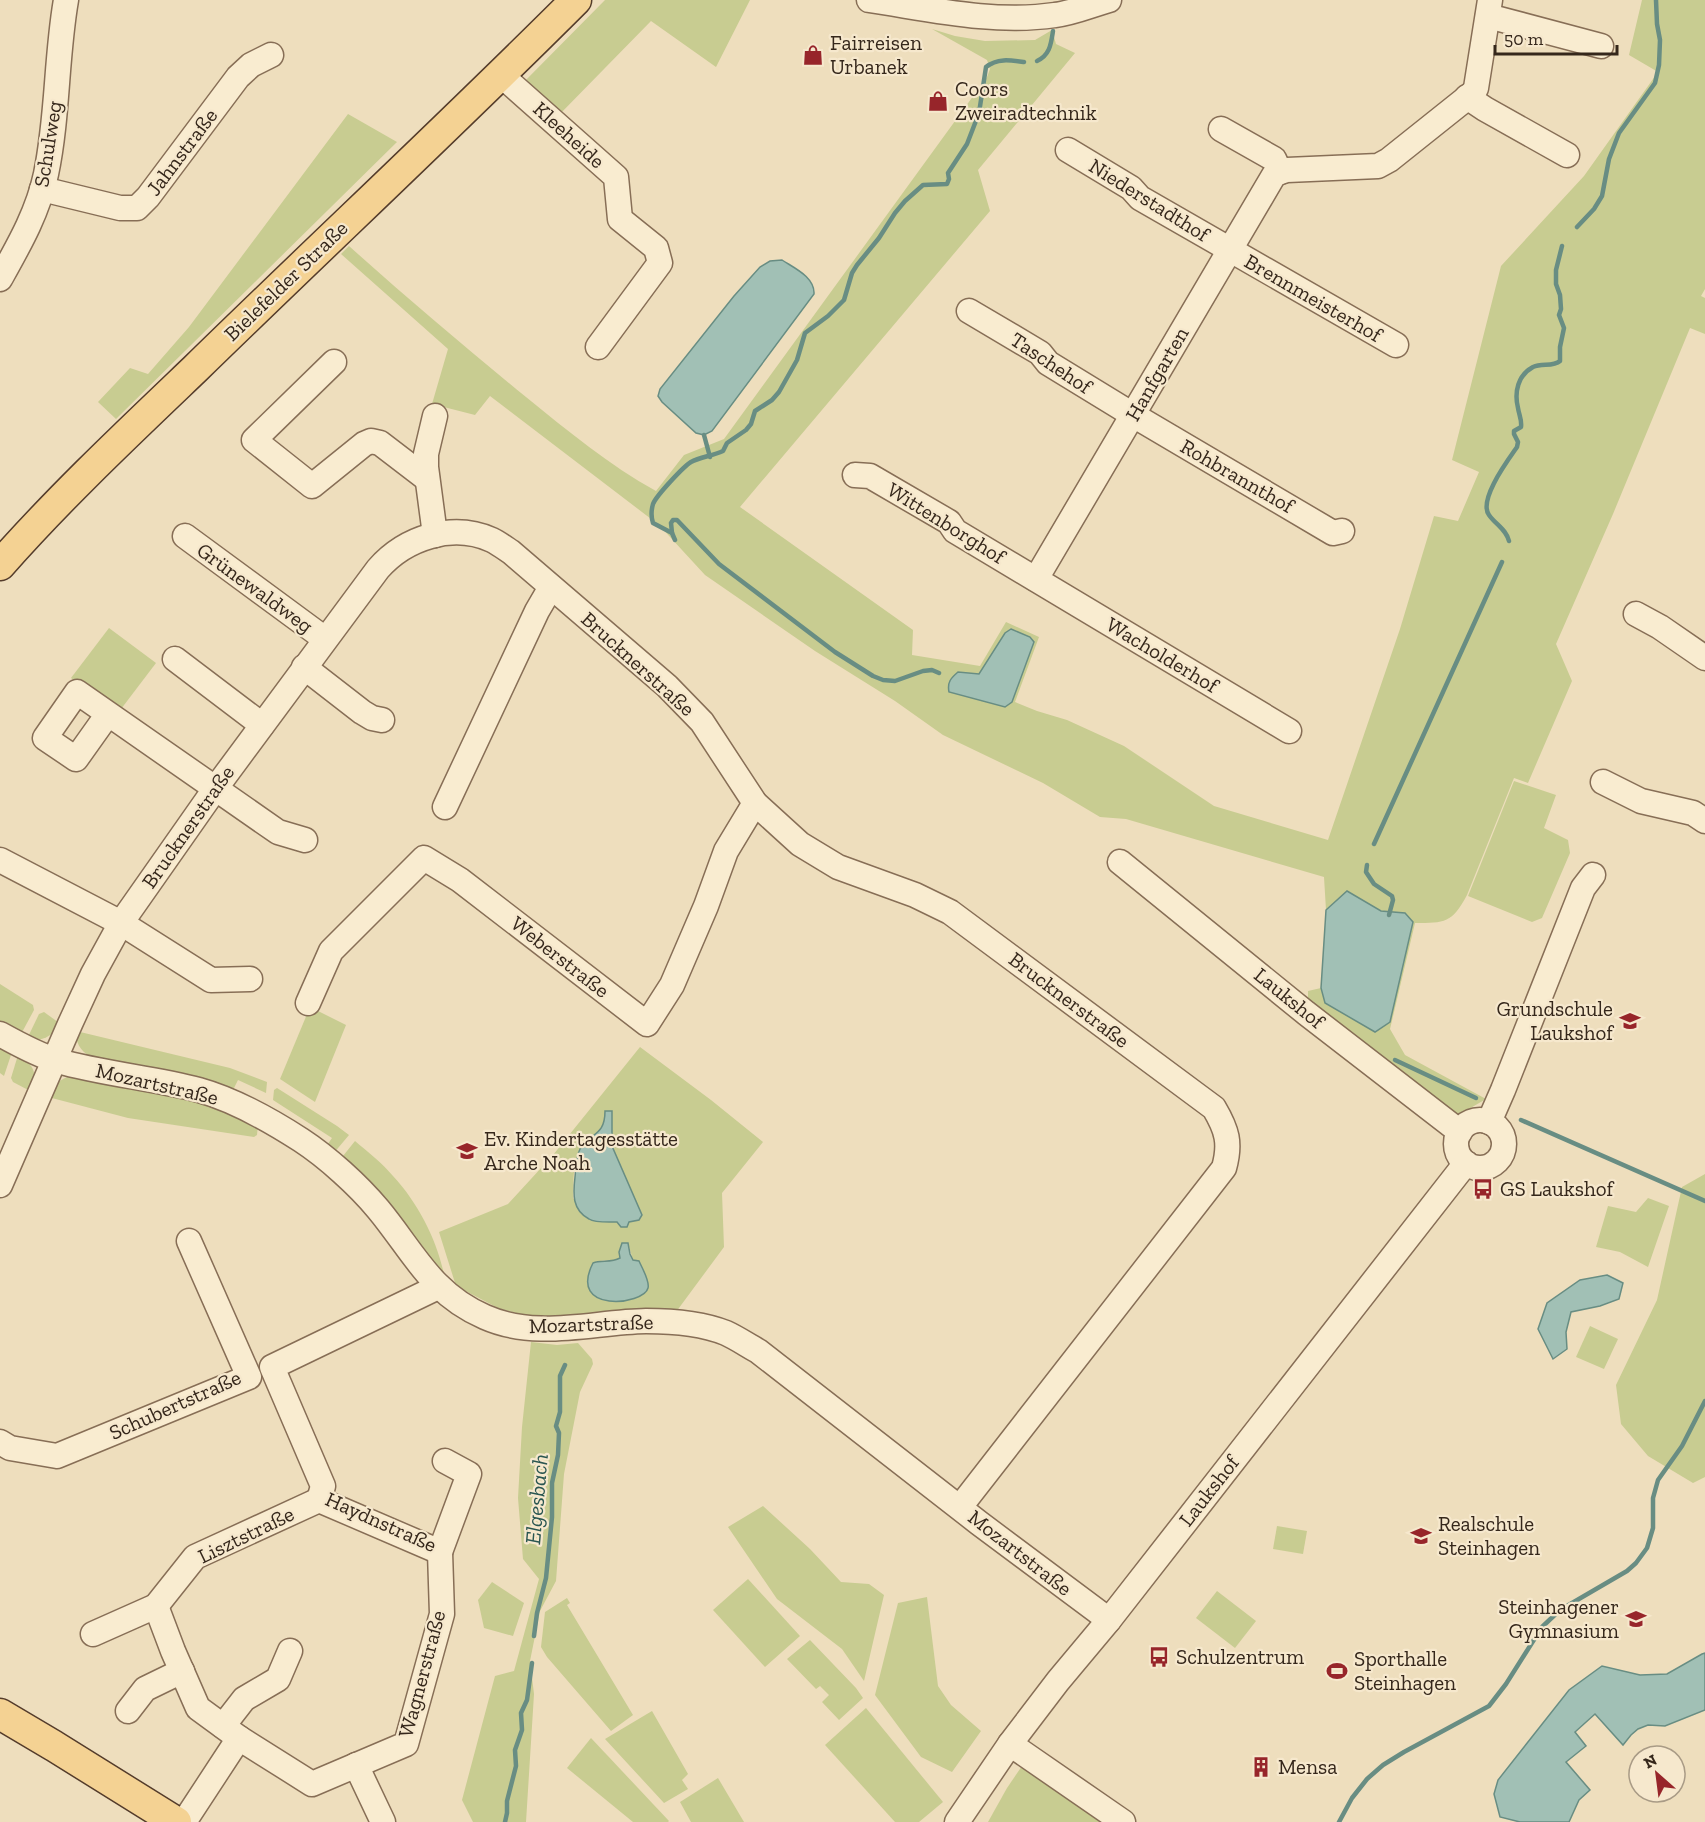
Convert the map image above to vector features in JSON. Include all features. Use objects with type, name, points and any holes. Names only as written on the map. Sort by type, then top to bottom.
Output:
[{"type":"main road","name":"Bielefelder Straße","points":[[0,565],[99,461],[501,75],[576,0]]},
{"type":"main road","points":[[0,1714],[176,1822]]},
{"type":"street","name":"Schulweg","points":[[0,279],[25,235],[46,173],[66,0]]},
{"type":"street","points":[[869,0],[999,18],[1057,15],[1108,0]]},
{"type":"street","points":[[1221,129],[1274,159],[1280,172],[1378,166],[1389,160],[1476,88],[1489,8],[1601,46]]},
{"type":"street","name":"Jahnstraße","points":[[42,189],[120,208],[137,208],[148,197],[238,77],[251,65],[271,56]]},
{"type":"street","name":"Kleeheide","points":[[501,75],[616,177],[620,219],[656,248],[660,263],[598,347]]},
{"type":"street","points":[[1467,97],[1567,155]]},
{"type":"street","name":"Niederstadthof","points":[[1068,150],[1131,188],[1140,198],[1230,250]]},
{"type":"street","name":"Hanfgarten","points":[[1035,579],[1274,175],[1280,172]]},
{"type":"street","name":"Brennmeisterhof","points":[[1230,250],[1396,345]]},
{"type":"street","name":"Taschehof","points":[[969,310],[1040,353],[1048,363],[1133,415]]},
{"type":"street","points":[[334,362],[254,440],[312,486],[364,444],[371,441],[380,443],[427,479]]},
{"type":"street","name":"Rohbrannthof","points":[[1133,415],[1333,533],[1342,531]]},
{"type":"street","points":[[435,416],[426,454],[435,535]]},
{"type":"street","name":"Wittenborghof","points":[[855,475],[870,476],[949,522],[955,531],[1035,579]]},
{"type":"street","name":"Brucknerstraße","points":[[3,1171],[93,974],[121,922],[304,667],[386,560],[410,543],[435,535],[473,534],[492,540],[511,552],[667,686],[702,722],[755,803],[800,844],[838,867],[915,895],[950,912],[1214,1108],[1222,1122],[1228,1138],[1228,1153],[1224,1168],[960,1507]]},
{"type":"street","name":"Grünewaldweg","points":[[185,536],[325,639]]},
{"type":"street","name":"Wacholderhof","points":[[1035,579],[1289,731]]},
{"type":"street","points":[[445,807],[532,621],[551,587]]},
{"type":"street","points":[[1636,614],[1660,627],[1705,658]]},
{"type":"street","points":[[175,659],[262,725]]},
{"type":"street","points":[[304,667],[362,712],[372,718],[382,720]]},
{"type":"street","points":[[108,714],[278,832],[306,840]]},
{"type":"street","points":[[1603,782],[1641,801],[1693,813],[1705,821]]},
{"type":"street","name":"Weberstraße","points":[[308,1003],[331,951],[424,858],[460,880],[647,1024],[672,985],[706,906],[726,851],[755,803]]},
{"type":"street","points":[[0,860],[121,922],[211,980],[250,979]]},
{"type":"street","name":"Laukshof","points":[[1119,862],[1306,1013],[1460,1132]]},
{"type":"street","points":[[1489,1122],[1584,888],[1593,875]]},
{"type":"street","name":"Mozartstraße","points":[[0,1034],[55,1060],[84,1068],[201,1091],[236,1103],[301,1140],[332,1163],[377,1208],[438,1287],[459,1304],[486,1318],[534,1329],[645,1321],[696,1325],[726,1334],[765,1357],[1109,1620]]},
{"type":"street","points":[[1489,1122],[1501,1133],[1503,1148],[1501,1156],[1496,1162],[1481,1168],[1473,1167],[1466,1163],[1458,1152],[1457,1138],[1469,1123],[1489,1122]]},
{"type":"street","name":"Laukshof","points":[[957,1822],[1010,1744],[1058,1681],[1109,1620],[1466,1163]]},
{"type":"street","name":"Schubertstraße","points":[[0,1442],[10,1448],[57,1456],[249,1377],[189,1241]]},
{"type":"street","name":"Haydnstraße","points":[[438,1287],[272,1367],[323,1486],[319,1500],[440,1552],[469,1474],[445,1461]]},
{"type":"street","name":"Lisztstraße","points":[[93,1634],[156,1606],[195,1557],[319,1500]]},
{"type":"street","name":"Wagnerstraße","points":[[231,1732],[312,1784],[406,1744],[442,1614],[440,1552]]},
{"type":"street","points":[[156,1606],[198,1708],[231,1732]]},
{"type":"street","points":[[184,1822],[231,1732],[244,1699],[278,1679],[290,1651]]},
{"type":"street","points":[[128,1711],[145,1689],[182,1671]]},
{"type":"street","points":[[1010,1744],[1123,1822]]},
{"type":"street","points":[[356,1765],[383,1822]]},
{"type":"green space","points":[[605,0],[750,0],[716,67],[651,21],[557,117],[521,85]]},
{"type":"green space","points":[[1642,0],[1705,0],[1705,289],[1701,296],[1705,298],[1705,334],[1690,328],[1556,644],[1572,681],[1528,783],[1514,778],[1467,895],[1457,911],[1441,922],[1415,923],[1390,1029],[1405,1055],[1486,1099],[1455,1117],[1308,1006],[1308,991],[1321,988],[1325,1003],[1389,1022],[1413,923],[1381,911],[1347,891],[1326,910],[1324,877],[1126,819],[1100,817],[1043,783],[943,735],[705,575],[659,525],[490,396],[475,415],[432,404],[448,349],[341,254],[349,246],[557,422],[605,459],[656,491],[684,455],[724,439],[987,77],[990,69],[987,60],[932,29],[985,41],[1035,40],[1052,30],[1056,44],[1075,53],[978,170],[990,211],[740,507],[913,630],[912,655],[980,666],[1006,622],[1039,637],[1015,702],[1067,720],[1124,746],[1214,806],[1328,840],[1400,629],[1434,516],[1458,521],[1479,472],[1452,460],[1501,266],[1584,176],[1658,72],[1629,55]]},
{"type":"green space","points":[[348,114],[397,142],[116,419],[98,402],[130,368],[148,374],[189,327]]},
{"type":"green space","points":[[109,628],[156,663],[118,713],[71,678]]},
{"type":"green space","points":[[1514,781],[1556,795],[1544,828],[1568,840],[1570,853],[1542,918],[1532,922],[1468,896]]},
{"type":"green space","points":[[0,984],[33,1005],[34,1010],[20,1036],[0,1026]]},
{"type":"green space","points":[[310,1007],[346,1025],[315,1102],[280,1079]]},
{"type":"green space","points":[[44,1012],[62,1025],[46,1037],[37,1040],[27,1039],[39,1014]]},
{"type":"green space","points":[[76,1031],[230,1068],[267,1082],[266,1093],[238,1080],[231,1094],[94,1059],[80,1048]]},
{"type":"green space","points":[[0,1046],[12,1052],[4,1076],[0,1073]]},
{"type":"green space","points":[[640,1047],[763,1142],[722,1193],[724,1247],[676,1312],[533,1318],[498,1308],[456,1286],[439,1232],[508,1204],[553,1155]],"holes":[[[605,1123],[612,1136],[612,1146],[642,1215],[629,1222],[590,1220],[573,1198],[574,1171],[579,1152]],[[628,1243],[633,1260],[593,1263],[617,1260]]]},
{"type":"green space","points":[[18,1055],[33,1070],[32,1092],[13,1082],[11,1078]]},
{"type":"green space","points":[[73,1075],[203,1102],[258,1125],[257,1135],[254,1137],[128,1118],[48,1097],[58,1083]]},
{"type":"green space","points":[[277,1088],[349,1135],[333,1154],[325,1148],[332,1138],[273,1100],[274,1090]]},
{"type":"green space","points":[[355,1141],[384,1167],[419,1211],[438,1251],[445,1279],[343,1162],[343,1156]]},
{"type":"green space","points":[[1705,1174],[1705,1477],[1693,1483],[1648,1456],[1621,1424],[1616,1385],[1657,1300],[1682,1187]]},
{"type":"green space","points":[[1648,1198],[1669,1206],[1648,1267],[1620,1252],[1596,1247],[1608,1206],[1636,1212]]},
{"type":"green space","points":[[1590,1326],[1618,1339],[1604,1369],[1576,1357]]},
{"type":"green space","points":[[531,1342],[557,1345],[578,1343],[592,1359],[593,1364],[580,1392],[564,1474],[556,1581],[540,1611],[530,1661],[534,1694],[526,1822],[473,1822],[462,1800],[495,1676],[514,1671],[539,1579],[523,1559],[518,1498],[522,1427]]},
{"type":"green space","points":[[763,1506],[810,1549],[841,1582],[869,1584],[884,1595],[864,1681],[842,1649],[777,1599],[728,1527]]},
{"type":"green space","points":[[1277,1526],[1307,1531],[1303,1554],[1273,1549]]},
{"type":"green space","points":[[748,1579],[800,1636],[765,1667],[713,1610]]},
{"type":"green space","points":[[492,1582],[524,1603],[513,1636],[484,1628],[478,1600]]},
{"type":"green space","points":[[1217,1591],[1256,1621],[1235,1648],[1196,1618]]},
{"type":"green space","points":[[927,1597],[938,1686],[951,1705],[981,1731],[952,1772],[921,1757],[875,1695],[898,1603]]},
{"type":"green space","points":[[567,1598],[570,1603],[567,1605],[633,1715],[611,1731],[541,1647],[545,1612]]},
{"type":"green space","points":[[810,1640],[863,1698],[839,1720],[822,1702],[829,1695],[820,1686],[816,1689],[787,1659]]},
{"type":"green space","points":[[866,1708],[943,1802],[919,1822],[895,1822],[825,1745]]},
{"type":"green space","points":[[652,1711],[688,1774],[682,1780],[688,1789],[664,1803],[605,1739]]},
{"type":"green space","points":[[591,1738],[668,1822],[633,1822],[567,1768]]},
{"type":"green space","points":[[1022,1766],[1109,1822],[988,1822]]},
{"type":"green space","points":[[718,1778],[744,1822],[691,1822],[680,1802]]},
{"type":"water","points":[[782,260],[807,278],[814,294],[712,431],[704,435],[696,433],[662,402],[658,396],[660,389],[760,267],[770,261]]},
{"type":"water","points":[[1011,629],[1030,637],[1034,642],[1012,702],[1005,707],[949,692],[950,680],[958,672],[979,674],[1005,633]]},
{"type":"water","points":[[1347,891],[1381,911],[1405,913],[1413,922],[1390,1022],[1375,1032],[1325,1003],[1321,988],[1326,910]]},
{"type":"water","points":[[605,1111],[612,1111],[612,1146],[642,1215],[639,1220],[629,1222],[627,1227],[621,1227],[617,1222],[598,1222],[589,1219],[579,1211],[575,1201],[574,1183],[580,1149],[600,1130]]},
{"type":"water","points":[[622,1243],[628,1243],[633,1260],[639,1261],[647,1278],[648,1288],[643,1294],[622,1301],[598,1298],[590,1291],[588,1279],[593,1263],[620,1258]]},
{"type":"water","points":[[1607,1275],[1623,1283],[1619,1299],[1571,1312],[1566,1332],[1567,1349],[1553,1359],[1538,1329],[1547,1303],[1580,1280]]},
{"type":"water","points":[[1705,1653],[1705,1710],[1665,1726],[1648,1725],[1638,1729],[1623,1745],[1595,1714],[1575,1732],[1586,1746],[1566,1762],[1590,1790],[1579,1800],[1569,1822],[1520,1822],[1500,1817],[1494,1794],[1498,1780],[1569,1690],[1602,1666],[1640,1675],[1667,1674]]},
{"type":"waterway","points":[[1577,227],[1594,209],[1602,196],[1609,159],[1619,133],[1655,83],[1659,65],[1660,40],[1656,0]]},
{"type":"waterway","name":"Elgesbach","points":[[1037,61],[1047,52],[1053,31]]},
{"type":"waterway","name":"Elgesbach","points":[[675,540],[672,533],[653,523],[652,512],[655,500],[691,462],[723,451],[727,443],[746,430],[751,424],[755,411],[772,400],[779,392],[797,360],[805,333],[828,316],[844,300],[852,273],[895,213],[923,185],[947,184],[948,173],[967,144],[979,113],[986,67],[999,61],[1024,62]]},
{"type":"waterway","points":[[1509,541],[1503,530],[1489,515],[1487,500],[1495,480],[1517,447],[1518,442],[1514,431],[1521,427],[1517,402],[1518,384],[1533,367],[1560,361],[1564,328],[1559,315],[1561,309],[1556,270],[1562,246]]},
{"type":"waterway","points":[[704,435],[710,457]]},
{"type":"waterway","points":[[672,533],[671,523],[677,520],[719,564],[835,652],[873,676],[895,681],[923,671],[932,670],[939,673]]},
{"type":"waterway","points":[[1374,844],[1502,562]]},
{"type":"waterway","points":[[1367,865],[1366,872],[1374,884],[1392,896],[1389,915]]},
{"type":"waterway","points":[[1395,1060],[1476,1098]]},
{"type":"waterway","points":[[1521,1120],[1705,1201]]},
{"type":"waterway","name":"Elgesbach","points":[[534,1636],[546,1578],[552,1517],[552,1483],[558,1455],[559,1433],[556,1426],[560,1412],[560,1376],[565,1365]]},
{"type":"waterway","points":[[1339,1822],[1352,1798],[1367,1779],[1383,1765],[1489,1706],[1506,1684],[1542,1627],[1560,1610],[1627,1571],[1636,1563],[1647,1548],[1653,1528],[1653,1498],[1658,1480],[1682,1446],[1705,1401]]},
{"type":"waterway","name":"Elgesbach","points":[[505,1822],[507,1801],[516,1766],[515,1750],[522,1730],[521,1713],[527,1700],[532,1663]]},
{"type":"place","name":"Fairreisen Urbanek","points":[[813,55]]},
{"type":"place","name":"Coors Zweiradtechnik","points":[[938,101]]},
{"type":"place","name":"Grundschule Laukshof","points":[[1630,1021]]},
{"type":"place","name":"Ev. Kindertagesstätte Arche Noah","points":[[467,1151]]},
{"type":"place","name":"GS Laukshof","points":[[1483,1189]]},
{"type":"place","name":"Realschule Steinhagen","points":[[1421,1536]]},
{"type":"place","name":"Steinhagener Gymnasium","points":[[1636,1619]]},
{"type":"place","name":"Schulzentrum","points":[[1159,1657]]},
{"type":"place","name":"Sporthalle Steinhagen","points":[[1337,1671]]},
{"type":"place","name":"Mensa","points":[[1261,1767]]}]
